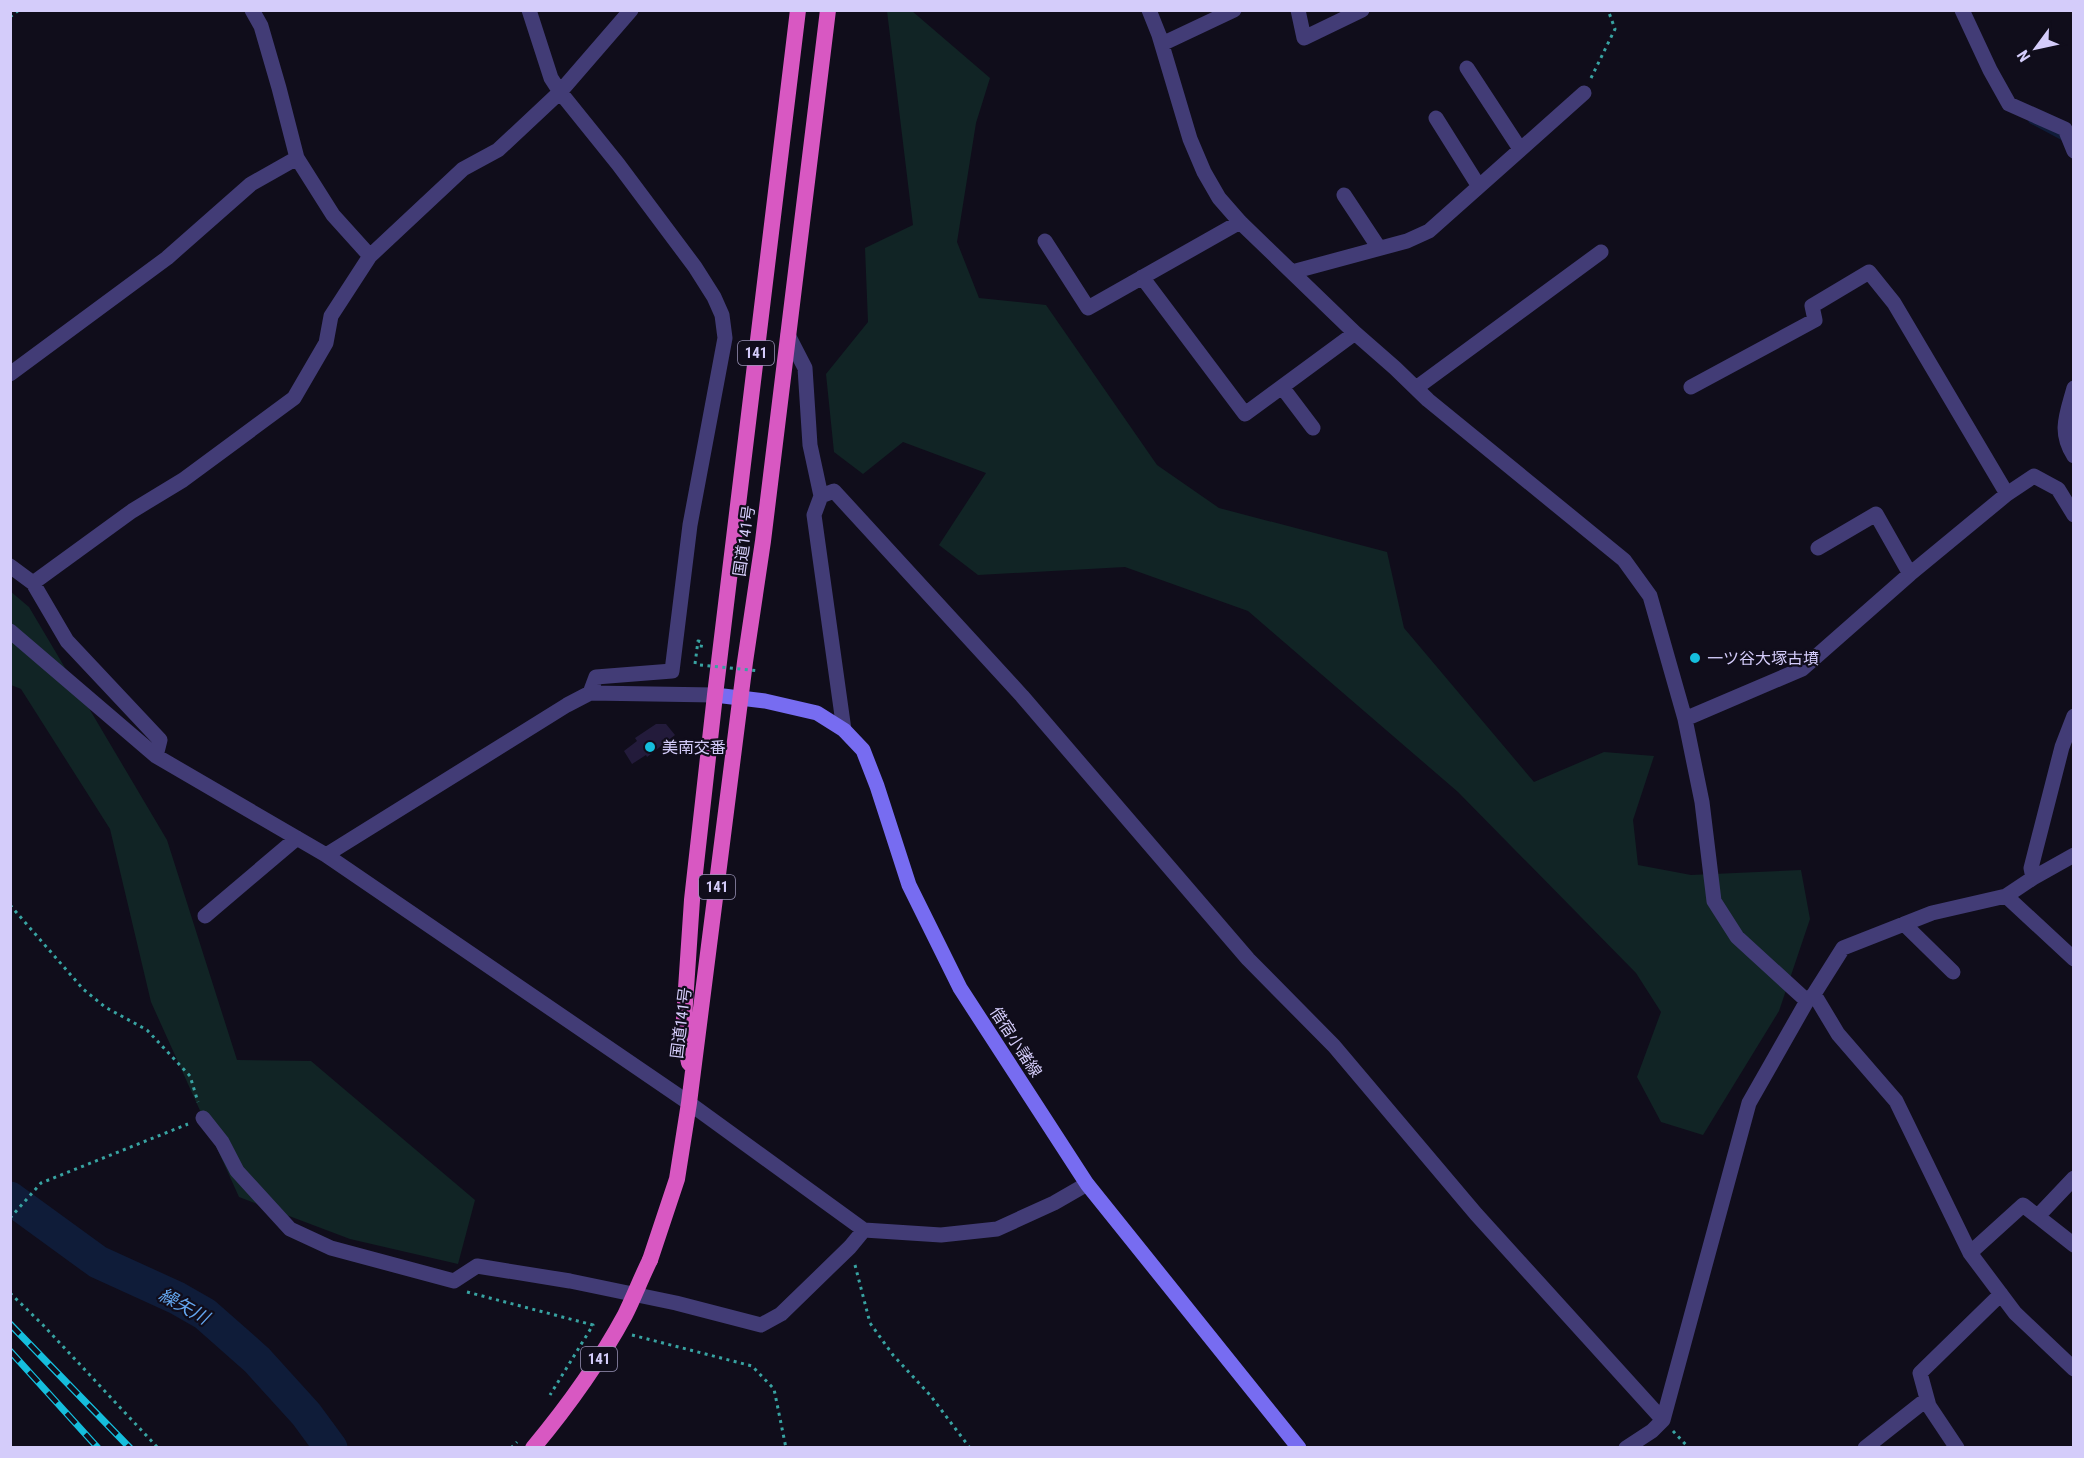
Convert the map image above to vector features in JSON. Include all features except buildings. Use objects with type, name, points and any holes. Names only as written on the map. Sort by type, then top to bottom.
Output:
[{"type":"highway","name":"国道141号","points":[[692,1075],[683,1033],[692,900],[714,695],[798,10]]},
{"type":"highway","name":"国道141号","points":[[525,1444],[563,1412],[594,1368],[625,1314],[650,1260],[677,1179],[763,541],[828,10]]},
{"type":"main road","name":"借宿小諸線","points":[[714,695],[765,701],[817,713],[844,730],[863,750],[909,885],[960,988],[1087,1184],[1299,1448]]},
{"type":"street","points":[[252,10],[261,26],[297,158],[333,215],[370,256]]},
{"type":"street","points":[[529,10],[551,78],[695,267],[714,297],[722,315],[724,338],[690,525],[672,671],[596,677],[590,693]]},
{"type":"street","points":[[33,583],[132,511],[183,480],[294,399],[326,343],[331,316],[370,256],[463,170],[498,150],[560,92],[631,10]]},
{"type":"street","points":[[1149,10],[1162,44],[1190,139],[1204,172],[1219,198],[1240,222],[1355,333],[1416,388],[1481,445],[1624,560],[1650,596],[1685,719],[1702,802],[1714,901],[1737,937],[1810,998],[1896,1101],[1970,1253],[2015,1313],[2073,1369]]},
{"type":"street","points":[[1162,44],[1234,10]]},
{"type":"street","points":[[1298,10],[1304,38],[1362,10]]},
{"type":"street","points":[[1962,10],[2009,104],[2065,129],[2073,151]]},
{"type":"street","points":[[1467,68],[1520,149]]},
{"type":"street","points":[[1292,272],[1407,241],[1429,231],[1584,93]]},
{"type":"street","points":[[1436,118],[1478,185]]},
{"type":"street","points":[[10,374],[167,258],[251,184],[297,158]]},
{"type":"street","points":[[1344,195],[1379,248]]},
{"type":"street","points":[[1045,241],[1088,308],[1240,222]]},
{"type":"street","points":[[1416,388],[1601,252]]},
{"type":"street","points":[[1691,387],[1815,320],[1812,306],[1869,272],[1894,303],[2007,494]]},
{"type":"street","points":[[1142,277],[1245,414],[1355,333]]},
{"type":"street","points":[[788,334],[805,368],[810,445],[821,496],[814,515],[844,730]]},
{"type":"street","points":[[1282,387],[1313,428]]},
{"type":"street","points":[[2073,388],[2065,423],[2066,444],[2073,456]]},
{"type":"street","points":[[1685,719],[1802,669],[1910,574],[2007,494],[2034,476],[2058,489],[2073,515]]},
{"type":"street","points":[[821,496],[834,491],[1022,696],[1248,959],[1334,1046],[1476,1214],[1663,1420]]},
{"type":"street","points":[[1818,548],[1876,514],[1910,574]]},
{"type":"street","points":[[10,566],[33,583],[67,642],[160,740],[156,756]]},
{"type":"street","points":[[10,631],[156,756],[326,855],[689,1103],[864,1230],[941,1235],[997,1229],[1054,1203],[1087,1184]]},
{"type":"street","points":[[326,855],[567,705],[590,693],[714,695]]},
{"type":"street","points":[[2033,878],[2031,868],[2062,747],[2073,716]]},
{"type":"street","points":[[205,916],[297,838]]},
{"type":"street","points":[[1626,1448],[1652,1431],[1663,1420],[1749,1103],[1810,998],[1843,948],[1932,913],[2006,896],[2073,855]]},
{"type":"street","points":[[2006,896],[2073,959]]},
{"type":"street","points":[[1904,924],[1953,972]]},
{"type":"street","points":[[203,1118],[222,1142],[237,1171],[290,1229],[331,1248],[454,1281],[477,1266],[570,1281],[676,1303],[760,1325],[782,1314],[850,1247],[864,1230]]},
{"type":"street","points":[[2038,1216],[2073,1178]]},
{"type":"street","points":[[1970,1253],[2023,1204],[2073,1245]]},
{"type":"street","points":[[1957,1448],[1929,1406],[1920,1373],[2001,1294]]},
{"type":"street","points":[[1865,1448],[1927,1399]]},
{"type":"path","points":[[10,17],[19,10]]},
{"type":"path","points":[[1584,93],[1615,29],[1608,10]]},
{"type":"path","points":[[695,664],[698,641],[702,642],[700,664],[759,671]]},
{"type":"path","points":[[10,905],[83,988],[105,1006],[147,1030],[190,1076],[203,1118],[41,1183],[10,1218]]},
{"type":"path","points":[[850,1247],[870,1323],[893,1355],[930,1395],[970,1448]]},
{"type":"path","points":[[454,1281],[468,1293],[593,1325],[549,1396]]},
{"type":"path","points":[[10,1293],[158,1448]]},
{"type":"path","points":[[627,1334],[752,1366],[774,1389],[786,1448]]},
{"type":"path","points":[[1663,1420],[1689,1448]]},
{"type":"path","points":[[511,1448],[525,1444]]},
{"type":"green space","points":[[887,11],[912,11],[990,78],[976,123],[957,242],[979,298],[1046,305],[1157,465],[1219,508],[1387,552],[1404,628],[1534,782],[1604,752],[1654,756],[1633,820],[1638,865],[1691,875],[1801,870],[1810,919],[1779,1011],[1703,1135],[1661,1122],[1637,1077],[1661,1012],[1636,973],[1458,792],[1248,611],[1125,567],[978,575],[939,545],[986,473],[903,442],[863,474],[834,452],[826,374],[868,322],[865,248],[913,225]]},
{"type":"green space","points":[[10,591],[29,607],[167,840],[237,1060],[311,1061],[475,1200],[458,1264],[350,1239],[239,1197],[151,1002],[110,829],[21,689],[11,685]]},
{"type":"waterway","points":[[2031,121],[2065,139]]},
{"type":"waterway","name":"繰矢川","points":[[10,1198],[98,1262],[177,1298],[205,1314],[257,1360],[306,1414],[331,1448]]},
{"type":"railway","points":[[10,1324],[130,1448]]},
{"type":"railway","points":[[10,1351],[98,1448]]},
{"type":"place","name":"一ツ谷大塚古墳","points":[[1695,658]]},
{"type":"place","name":"美南交番","points":[[650,747]]}]
